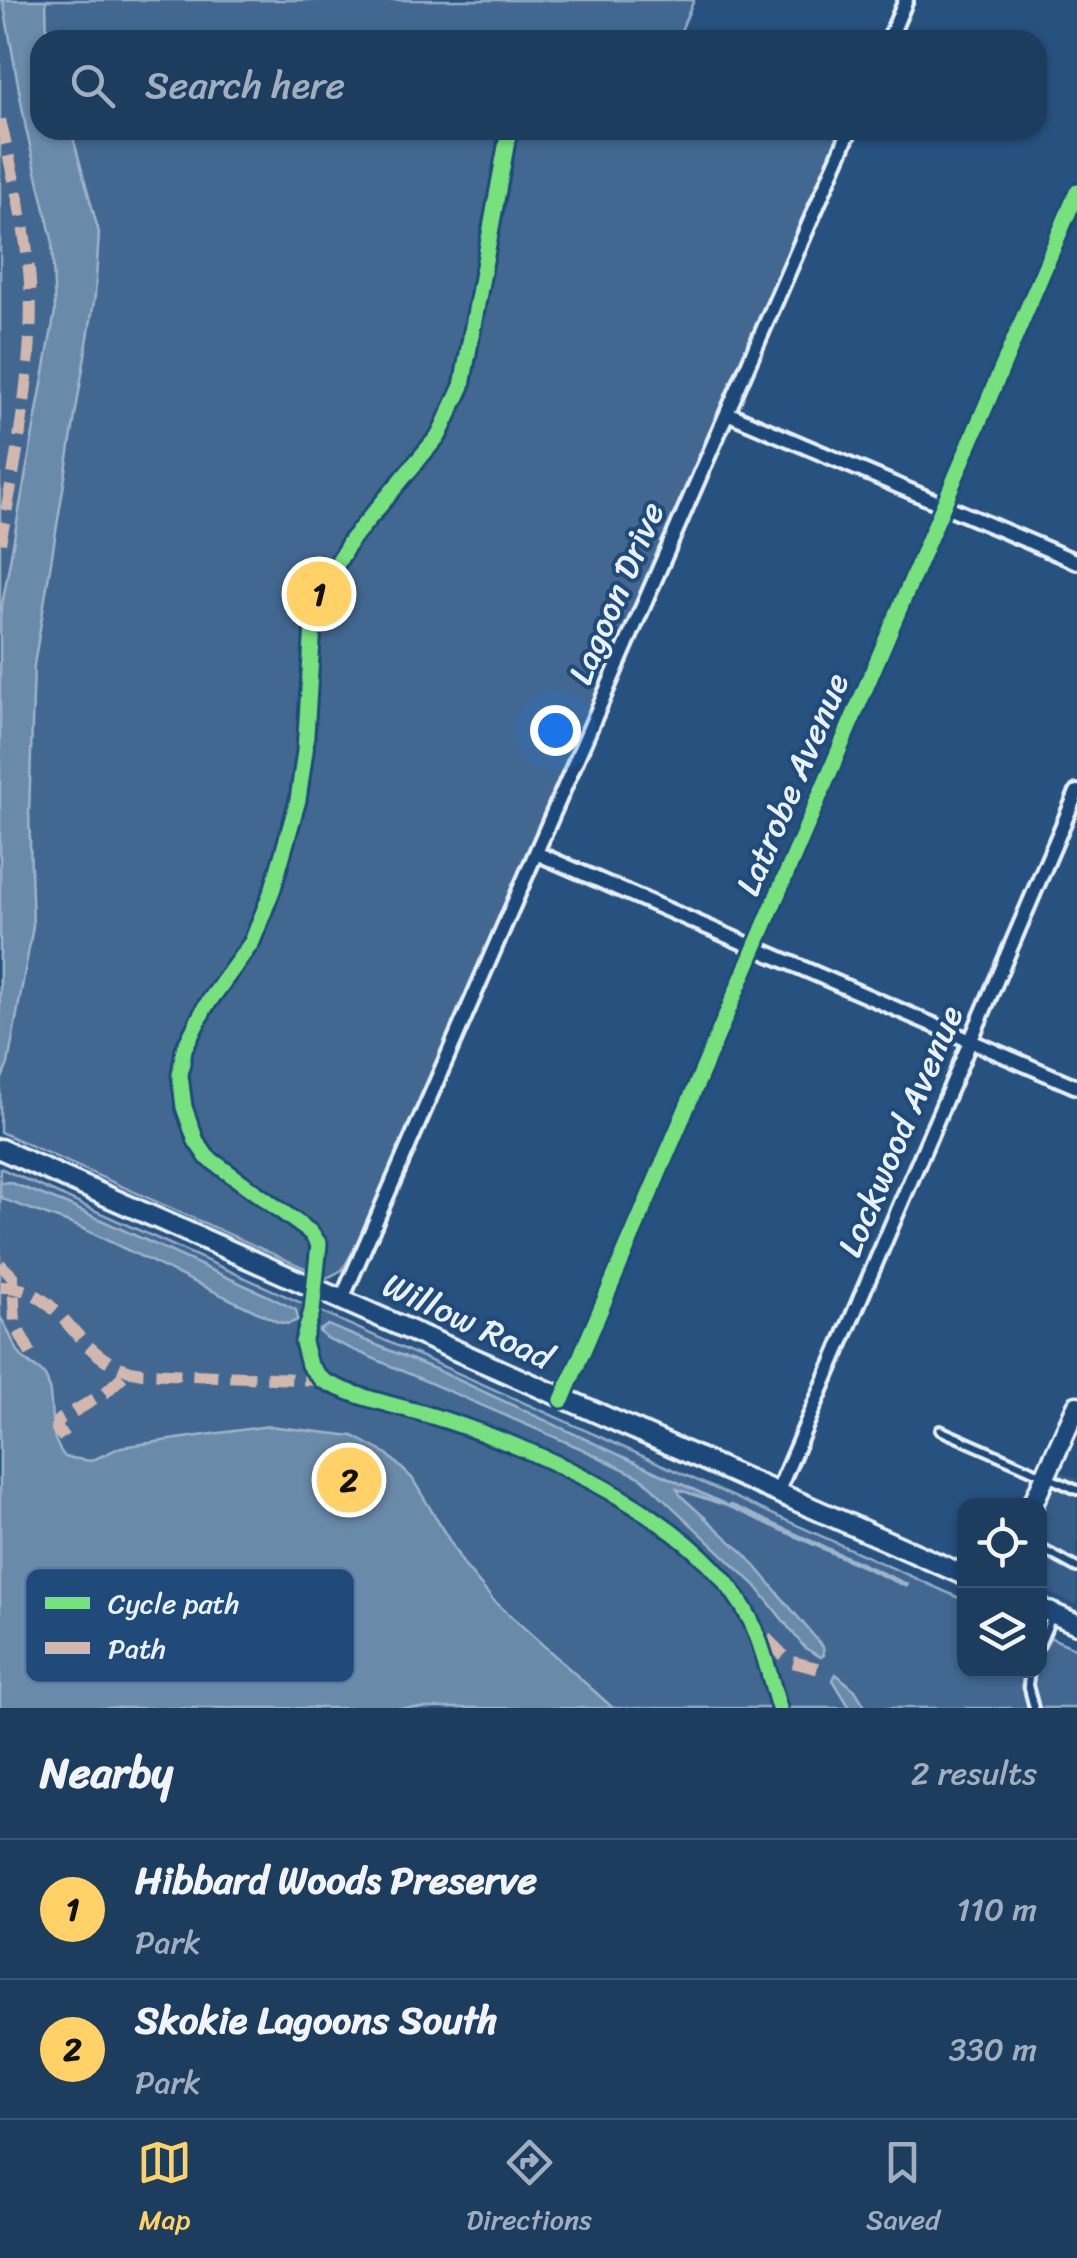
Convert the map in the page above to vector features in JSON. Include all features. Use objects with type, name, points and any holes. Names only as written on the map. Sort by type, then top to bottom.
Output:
[{"type":"main road","name":"Willow Road","points":[[2,1150],[957,1572]]},
{"type":"main road","points":[[1036,1498],[1077,1406]]},
{"type":"main road","points":[[1047,1611],[1076,1621]]},
{"type":"street","points":[[893,30],[906,0]]},
{"type":"street","name":"Lagoon Drive","points":[[342,1299],[846,140]]},
{"type":"street","name":"Latrobe Avenue","points":[[562,1400],[1077,192]]},
{"type":"street","points":[[727,413],[1077,562]]},
{"type":"street","name":"Lockwood Avenue","points":[[777,1494],[971,1041],[1071,821],[1077,792]]},
{"type":"street","points":[[536,853],[1077,1086]]},
{"type":"lane","points":[[940,1430],[1077,1490]]},
{"type":"lane","points":[[1047,1552],[1077,1568]]},
{"type":"lane","points":[[1029,1678],[1034,1708]]},
{"type":"shaded area","points":[[0,0],[694,0],[681,30],[30,30],[30,140],[836,140],[360,1240],[342,1270],[327,1278],[0,1132]]},
{"type":"shaded area","points":[[3,0],[46,0],[47,30],[30,30],[30,140],[74,140],[99,233],[95,295],[34,665],[29,813],[33,926],[8,1064],[0,1083],[0,616],[55,312],[52,239],[26,129]]},
{"type":"shaded area","points":[[0,1168],[957,1597],[957,1678],[1047,1678],[1047,1636],[1077,1649],[1077,1708],[0,1708]]},
{"type":"shaded area","points":[[9,1182],[266,1295],[296,1310],[298,1320],[278,1322],[77,1226],[5,1200],[0,1196],[0,1183]]},
{"type":"shaded area","points":[[0,1317],[20,1355],[47,1380],[55,1439],[65,1457],[91,1461],[121,1447],[269,1426],[353,1436],[387,1454],[412,1478],[464,1565],[493,1600],[613,1708],[0,1708]]},
{"type":"shaded area","points":[[328,1325],[437,1370],[733,1508],[677,1489],[746,1555],[823,1647],[824,1655],[805,1648],[755,1585],[642,1478],[326,1338],[319,1331]]},
{"type":"shaded area","points":[[1039,1461],[1077,1479],[1077,1605],[1047,1592],[1047,1498],[1023,1498]]},
{"type":"shaded area","points":[[836,1674],[855,1690],[866,1708],[850,1708],[833,1680]]},
{"type":"waterway","points":[[731,1506],[906,1585]]},
{"type":"marked path","points":[[0,120],[24,232],[31,301],[24,406],[0,543]]},
{"type":"marked path","points":[[0,1264],[13,1277],[15,1324],[31,1354],[29,1362]]},
{"type":"marked path","points":[[0,1287],[40,1298],[99,1355],[118,1367],[142,1373],[323,1380]]},
{"type":"marked path","points":[[64,1438],[57,1429],[58,1421],[105,1393],[128,1371]]},
{"type":"marked path","points":[[766,1638],[789,1661],[820,1669]]},
{"type":"cycle path","points":[[507,140],[462,386],[439,435],[351,540],[322,589],[313,625],[298,800],[273,888],[252,942],[205,1007],[184,1049],[180,1075],[184,1107],[196,1141],[207,1157],[310,1232],[319,1244],[312,1311],[303,1342],[309,1365],[322,1380],[528,1451],[617,1495],[659,1522],[697,1552],[728,1585],[756,1631],[779,1708]]},
{"type":"cycle path","points":[[562,1400],[1077,192]]},
{"type":"place","name":"Hibbard Woods Preserve","points":[[319,594]]},
{"type":"place","name":"Skokie Lagoons South","points":[[349,1480]]}]
